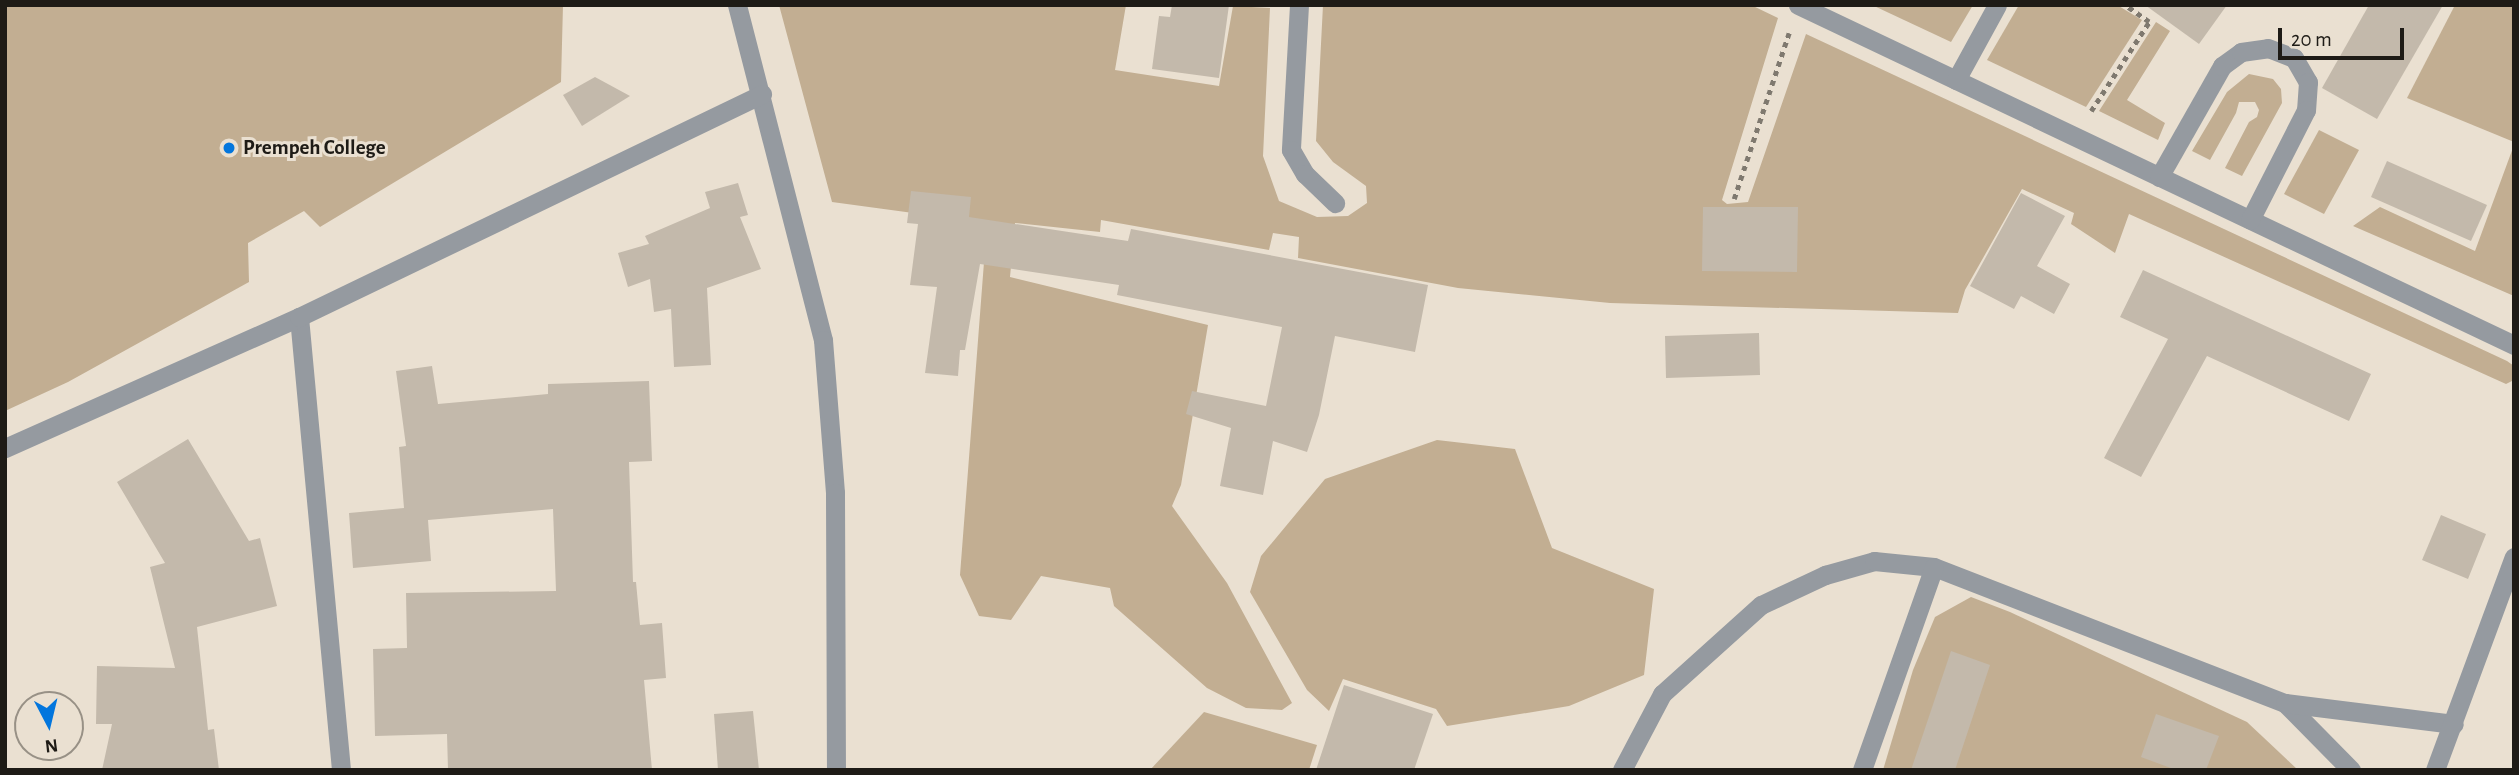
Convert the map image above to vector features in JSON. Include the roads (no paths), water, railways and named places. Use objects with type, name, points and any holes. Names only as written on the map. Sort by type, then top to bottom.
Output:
[{"type":"street","points":[[737,5],[823,340],[835,493],[836,770]]},
{"type":"street","points":[[1299,5],[1291,150],[1305,174],[1335,203]]},
{"type":"street","points":[[1798,5],[2514,345]]},
{"type":"street","points":[[1956,80],[1997,5]]},
{"type":"street","points":[[2159,177],[2222,66],[2241,52],[2268,48],[2294,58],[2308,82],[2305,110],[2250,220]]},
{"type":"street","points":[[5,448],[299,317],[762,94]]},
{"type":"street","points":[[299,317],[341,770]]},
{"type":"street","points":[[2435,770],[2514,557]]},
{"type":"street","points":[[1622,770],[1662,694],[1760,605],[1825,575],[1874,561],[1934,567],[2285,703],[2454,724]]},
{"type":"street","points":[[1863,770],[1934,567]]},
{"type":"street","points":[[2285,703],[2351,770]]},
{"type":"place","name":"Prempeh College","points":[[229,148]]}]
